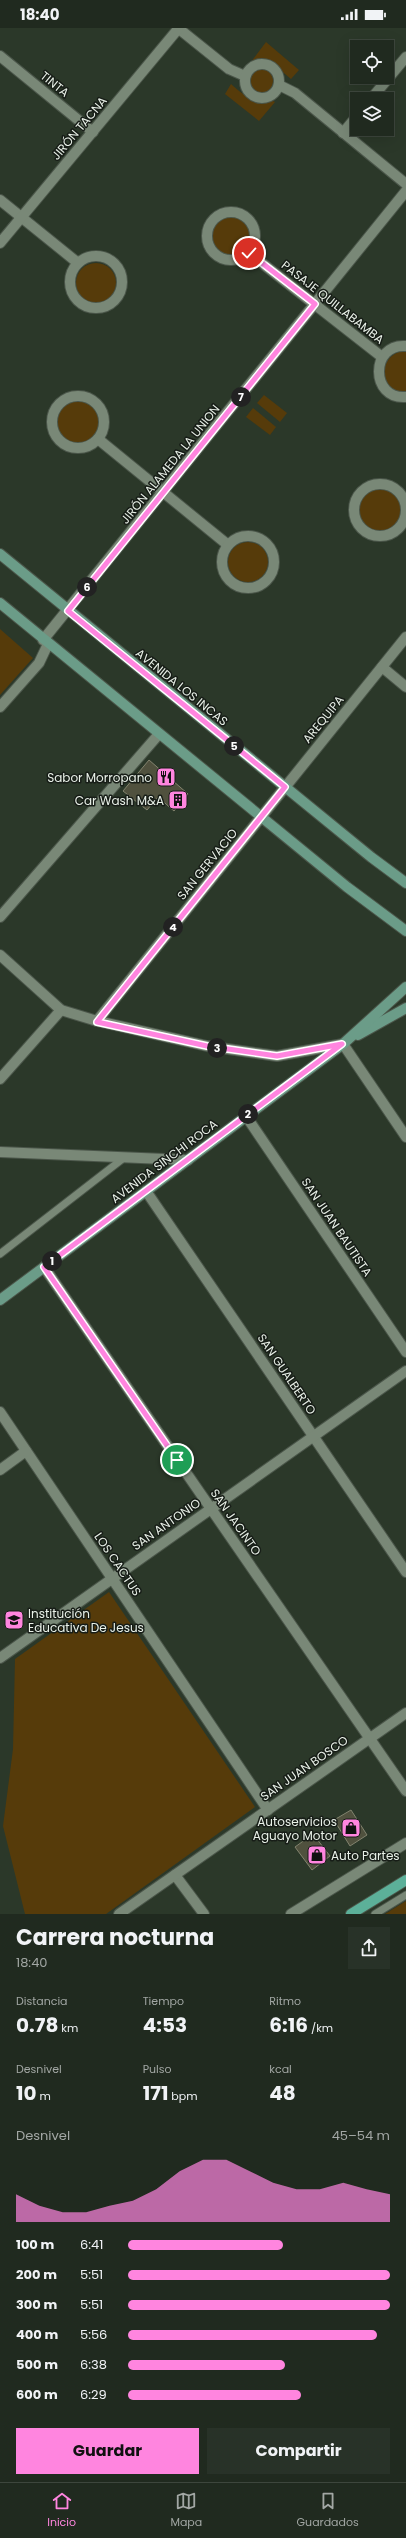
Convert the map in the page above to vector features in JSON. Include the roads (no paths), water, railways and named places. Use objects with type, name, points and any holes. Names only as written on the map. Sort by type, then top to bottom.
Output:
[{"type":"main road","name":"AVENIDA LOS INCAS","points":[[0,554],[285,787],[406,883]]},
{"type":"main road","points":[[0,603],[347,887],[406,931]]},
{"type":"main road","name":"AVENIDA SINCHI ROCA","points":[[0,1300],[342,1044],[406,987]]},
{"type":"main road","name":"AVENIDA SINCHI ROCA","points":[[342,1044],[406,1008]]},
{"type":"main road","points":[[351,1914],[406,1880]]},
{"type":"street","points":[[178,28],[229,69],[245,76]]},
{"type":"street","name":"JIRÓN TACNA","points":[[0,244],[178,28]]},
{"type":"street","name":"TINTA","points":[[0,56],[93,132]]},
{"type":"street","points":[[377,92],[406,57]]},
{"type":"street","points":[[263,63],[269,65],[278,73],[279,85],[274,94],[258,98],[249,92],[245,76],[252,67],[263,63]]},
{"type":"street","points":[[279,85],[295,93],[406,184]]},
{"type":"street","points":[[343,133],[350,124]]},
{"type":"street","name":"JIRÓN ALAMEDA LA UNION","points":[[0,707],[39,663],[46,642],[68,611],[406,191]]},
{"type":"street","points":[[0,200],[78,263]]},
{"type":"street","points":[[232,212],[247,217],[255,230],[256,238],[249,253],[235,260],[219,257],[213,252],[207,238],[207,230],[216,216],[232,212]]},
{"type":"street","name":"PASAJE QUILLABAMBA","points":[[249,253],[382,358]]},
{"type":"street","points":[[102,256],[117,265],[122,281],[121,290],[111,304],[95,308],[86,306],[74,295],[70,278],[78,263],[85,258],[102,256]]},
{"type":"street","name":"PASAJE QUILLABAMBA","points":[[406,346],[395,348],[382,358],[378,374],[380,383],[393,395],[406,397]]},
{"type":"street","points":[[82,396],[94,400],[100,407],[105,423],[98,439],[84,447],[75,448],[60,440],[52,424],[53,416],[62,401],[69,397],[82,396]]},
{"type":"street","points":[[98,439],[228,545]]},
{"type":"street","points":[[376,484],[393,488],[404,501],[405,514],[403,529],[378,536],[363,530],[354,516],[354,508],[360,492],[376,484]]},
{"type":"street","points":[[244,536],[262,540],[268,546],[274,562],[268,579],[262,584],[246,588],[231,581],[222,567],[224,552],[228,545],[244,536]]},
{"type":"street","name":"AREQUIPA","points":[[261,817],[406,637]]},
{"type":"street","points":[[382,667],[406,687]]},
{"type":"street","points":[[0,917],[159,734]]},
{"type":"street","name":"SAN GERVACIO","points":[[97,1022],[261,817]]},
{"type":"street","points":[[0,955],[61,1010],[97,1022],[207,1046],[277,1056],[342,1044],[406,1137]]},
{"type":"street","points":[[0,1079],[61,1010]]},
{"type":"street","name":"SAN JUAN BAUTISTA","points":[[246,1116],[406,1352]]},
{"type":"street","points":[[0,1152],[188,1160]]},
{"type":"street","name":"SAN GUALBERTO","points":[[146,1191],[406,1572]]},
{"type":"street","name":"SAN JACINTO","points":[[44,1267],[406,1791]]},
{"type":"street","name":"SAN ANTONIO","points":[[0,1658],[111,1578],[406,1371]]},
{"type":"street","name":"LOS CACTUS","points":[[0,1412],[268,1810]]},
{"type":"street","points":[[0,1470],[26,1451]]},
{"type":"street","name":"SAN JUAN BOSCO","points":[[119,1914],[406,1713]]},
{"type":"street","points":[[291,1914],[406,1843]]},
{"type":"street","points":[[175,1875],[204,1914]]},
{"type":"lane","points":[[0,1254],[125,1157]]},
{"type":"lane","points":[[375,1914],[406,1895]]},
{"type":"place","name":"Sabor Morropano","points":[[166,777]]},
{"type":"place","name":"Car Wash M&A","points":[[178,800]]},
{"type":"place","name":"Institución Educativa De Jesus","points":[[14,1620]]},
{"type":"place","name":"Autoservicios Aguayo Motor","points":[[351,1828]]},
{"type":"place","name":"Auto Partes","points":[[317,1855]]}]
